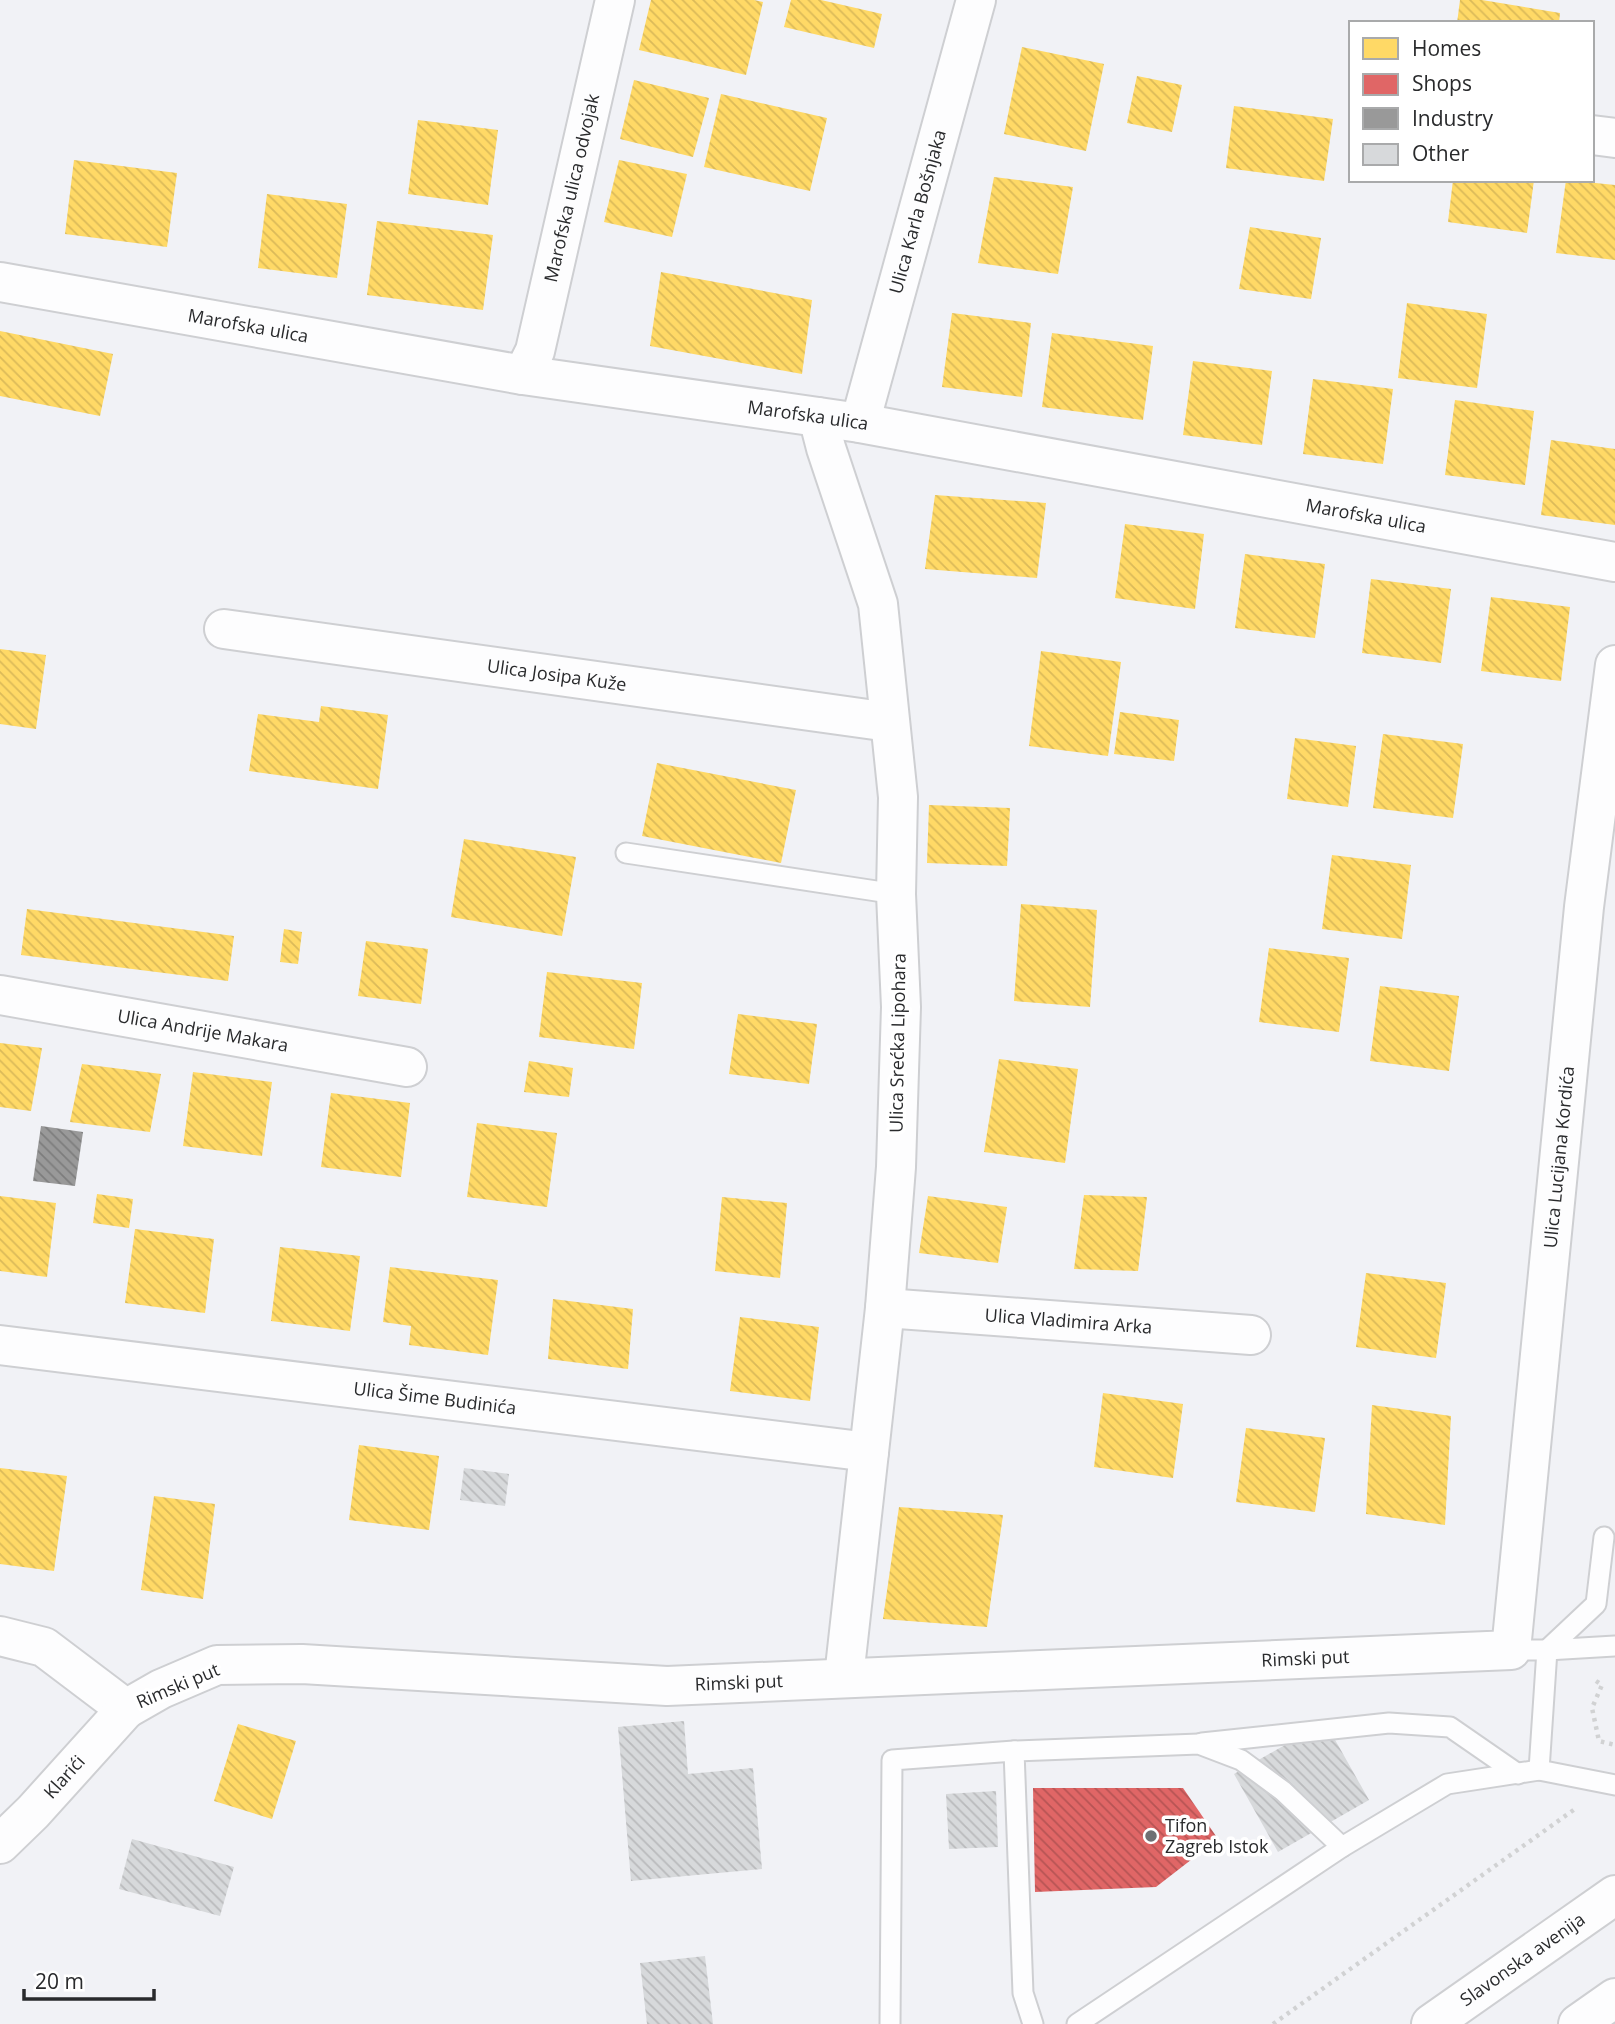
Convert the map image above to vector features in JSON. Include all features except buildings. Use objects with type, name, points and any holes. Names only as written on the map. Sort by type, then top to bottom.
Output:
[{"type":"street","name":"Marofska ulica odvojak","points":[[523,375],[535,351],[615,0]]},
{"type":"street","name":"Ulica Karla Bošnjaka","points":[[860,423],[976,0]]},
{"type":"street","points":[[1594,135],[1615,138]]},
{"type":"street","name":"Marofska ulica","points":[[0,282],[523,375],[860,423],[1615,562]]},
{"type":"street","name":"Ulica Srećka Lipohara","points":[[818,416],[830,461],[878,604],[898,797],[896,894],[901,1007],[896,1167],[885,1308],[844,1677]]},
{"type":"street","name":"Ulica Josipa Kuže","points":[[224,629],[889,722]]},
{"type":"street","name":"Ulica Lucijana Kordića","points":[[1529,1650],[1584,907],[1615,665]]},
{"type":"street","name":"Ulica Andrije Makara","points":[[0,995],[407,1067]]},
{"type":"street","name":"Ulica Vladimira Arka","points":[[885,1308],[1251,1335]]},
{"type":"street","name":"Ulica Šime Budinića","points":[[0,1345],[869,1452]]},
{"type":"street","name":"Rimski put","points":[[0,1636],[44,1647],[126,1709],[161,1689],[217,1665],[302,1664],[667,1686],[1529,1650]]},
{"type":"street","name":"Klarići","points":[[0,1844],[33,1812],[126,1709]]},
{"type":"street","name":"Slavonska avenija","points":[[1431,2024],[1615,1895]]},
{"type":"street","points":[[1578,2024],[1615,1998]]},
{"type":"lane","points":[[626,853],[896,894]]},
{"type":"lane","points":[[1529,1650],[1596,1604],[1604,1537]]},
{"type":"lane","points":[[1529,1650],[1615,1646]]},
{"type":"lane","points":[[1529,1650],[1539,1770]]},
{"type":"lane","points":[[890,2024],[892,1760],[1014,1751],[1199,1744],[1389,1723],[1450,1727],[1518,1774]]},
{"type":"lane","points":[[1199,1744],[1241,1760],[1283,1791],[1342,1847]]},
{"type":"lane","points":[[1014,1751],[1023,1993],[1033,2024]]},
{"type":"lane","points":[[1077,2024],[1342,1847],[1447,1784],[1539,1770],[1615,1785]]},
{"type":"path","points":[[1529,1650],[1602,1685],[1592,1708],[1599,1741],[1615,1745]]},
{"type":"path","points":[[1273,2024],[1556,1824]]},
{"type":"place","name":"Tifon Zagreb Istok","points":[[1151,1836]]}]
